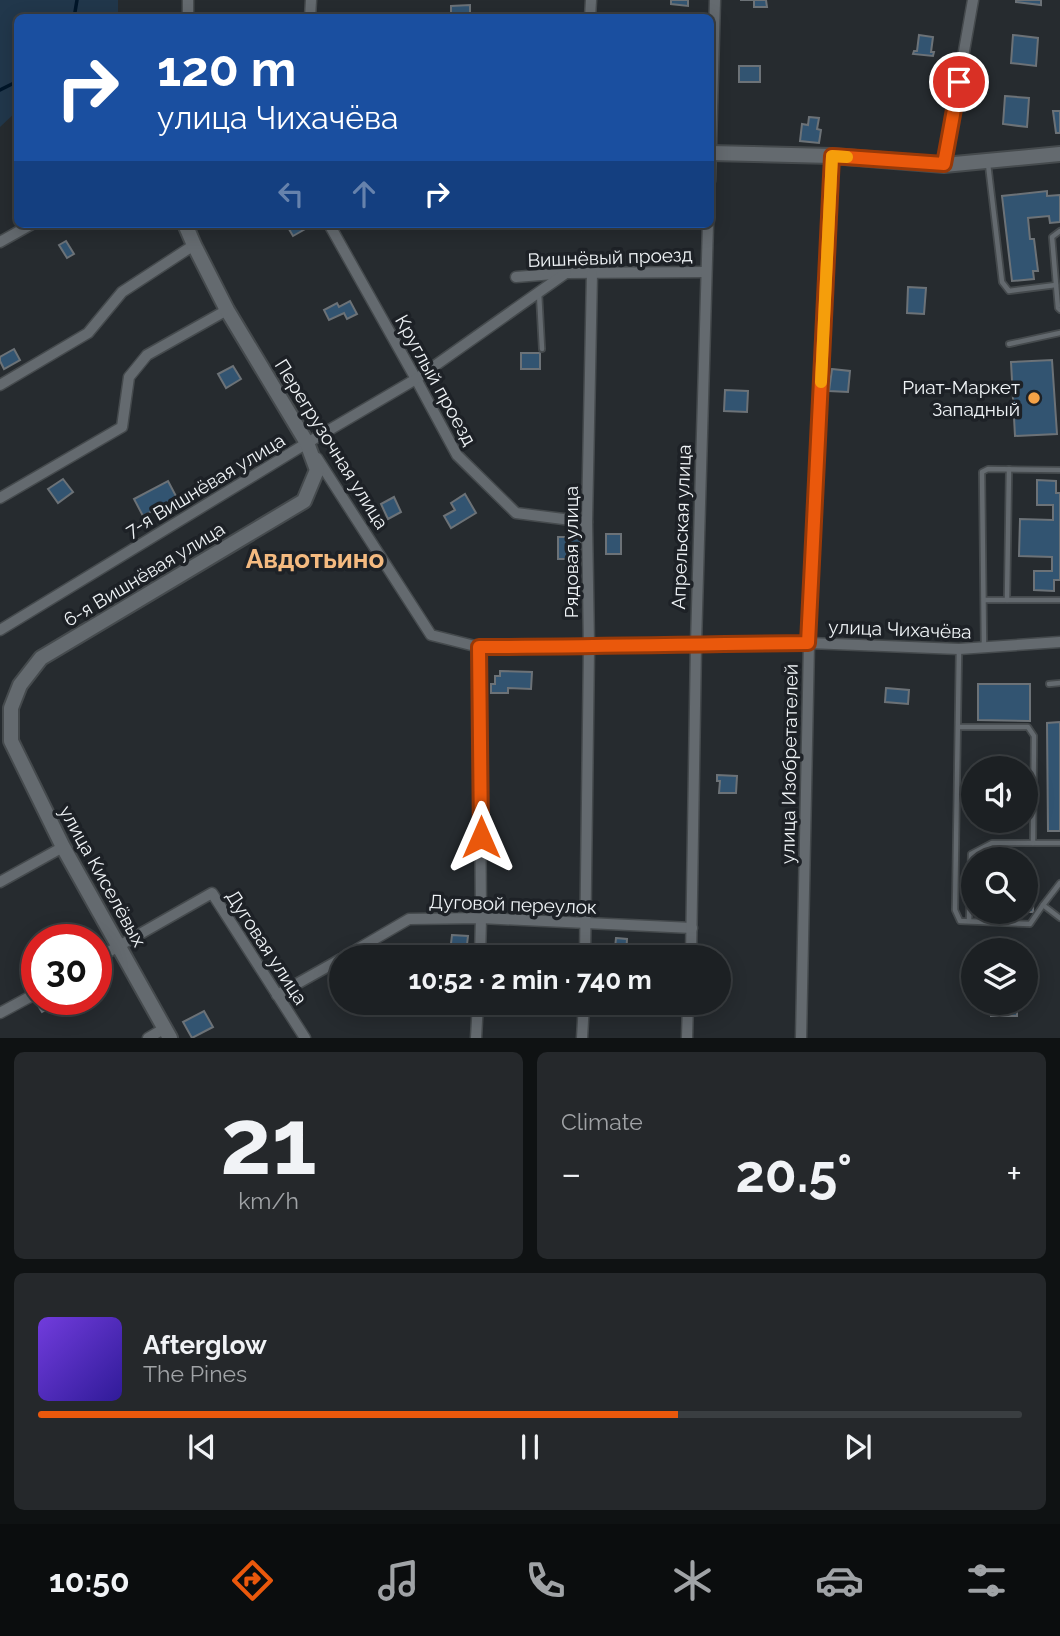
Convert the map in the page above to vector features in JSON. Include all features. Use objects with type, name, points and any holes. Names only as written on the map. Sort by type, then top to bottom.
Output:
[{"type":"street","points":[[714,38],[715,0]]},
{"type":"street","points":[[944,164],[973,0]]},
{"type":"street","points":[[714,153],[832,156],[944,164],[1060,154]]},
{"type":"street","name":"улица Изобретателей","points":[[802,1038],[808,643],[832,156]]},
{"type":"street","points":[[0,242],[25,228]]},
{"type":"street","name":"Перегрузочная улица","points":[[188,228],[227,310],[307,443],[431,635],[479,647]]},
{"type":"street","name":"Круглый проезд","points":[[331,228],[457,455],[516,513],[587,522]]},
{"type":"street","name":"Апрельская улица","points":[[691,945],[696,644],[708,228]]},
{"type":"street","points":[[0,385],[88,333],[121,292],[194,245]]},
{"type":"street","name":"Вишнёвый проезд","points":[[516,277],[566,273],[706,272]]},
{"type":"street","name":"7-я Вишнёвая улица","points":[[0,630],[416,379],[566,273]]},
{"type":"street","name":"Рядовая улица","points":[[585,945],[589,648],[587,522],[592,273]]},
{"type":"street","points":[[0,498],[122,427],[129,377],[146,355],[227,310]]},
{"type":"street","name":"6-я Вишнёвая улица","points":[[4,741],[11,708],[20,685],[41,658],[304,501],[317,470],[307,443]]},
{"type":"street","name":"улица Чихачёва","points":[[479,647],[589,648],[808,643],[960,649],[1060,642]]},
{"type":"street","points":[[479,647],[480,945]]},
{"type":"street","name":"улица Киселёвых","points":[[4,741],[168,1033]]},
{"type":"street","points":[[0,883],[63,847]]},
{"type":"street","name":"Дуговая улица","points":[[119,946],[212,893],[305,1038]]},
{"type":"street","name":"Дуговой переулок","points":[[364,945],[409,919],[481,918],[692,928]]},
{"type":"street","points":[[112,950],[119,946]]},
{"type":"street","name":"Дуговой переулок","points":[[277,996],[329,966]]},
{"type":"street","points":[[0,1013],[21,1001]]},
{"type":"street","points":[[476,1038],[477,1015]]},
{"type":"street","points":[[582,1038],[583,1015]]},
{"type":"street","points":[[687,1038],[688,1015]]},
{"type":"street","points":[[148,1038],[168,1033]]},
{"type":"lane","points":[[988,161],[1002,282],[1009,291],[1056,285]]},
{"type":"lane","points":[[1060,230],[1052,237],[1060,310]]},
{"type":"lane","points":[[539,292],[542,349]]},
{"type":"lane","points":[[1009,344],[1060,333]]},
{"type":"lane","points":[[985,648],[982,472],[988,469],[1060,470]]},
{"type":"lane","points":[[1007,600],[1009,469]]},
{"type":"lane","points":[[984,600],[1060,600]]},
{"type":"lane","points":[[960,649],[955,911],[961,921]]},
{"type":"lane","points":[[1049,684],[1060,683]]},
{"type":"lane","points":[[958,727],[1028,727],[1034,736],[1033,843]]},
{"type":"lane","points":[[984,847],[992,843],[1060,843]]},
{"type":"lane","points":[[1038,912],[1060,883]]},
{"type":"lane","points":[[1043,905],[1060,918]]},
{"type":"shaded area","points":[[0,0],[118,0],[118,14],[14,14],[14,114],[0,127]]},
{"type":"building","points":[[671,0],[688,0],[688,6],[671,4]]},
{"type":"building","points":[[754,0],[766,0],[767,7],[754,7]]},
{"type":"building","points":[[1041,0],[1041,5],[1016,2]]},
{"type":"building","points":[[470,5],[470,14],[451,14],[451,6]]},
{"type":"building","points":[[919,35],[933,37],[933,56],[913,54],[917,51]]},
{"type":"building","points":[[1013,35],[1038,38],[1036,66],[1011,63]]},
{"type":"building","points":[[739,66],[760,66],[760,82],[739,82]]},
{"type":"building","points":[[1005,96],[1029,98],[1027,127],[1003,124]]},
{"type":"building","points":[[1053,111],[1060,111],[1060,133],[1056,133]]},
{"type":"building","points":[[809,117],[819,118],[819,143],[800,141],[802,124],[808,125]]},
{"type":"building","points":[[1047,191],[1047,196],[1060,195],[1060,222],[1050,223],[1049,216],[1028,218],[1038,271],[1033,271],[1034,279],[1012,281],[1002,196]]},
{"type":"building","points":[[288,228],[307,228],[293,236]]},
{"type":"building","points":[[66,241],[74,254],[67,258],[59,245]]},
{"type":"building","points":[[908,287],[926,288],[924,314],[907,313]]},
{"type":"building","points":[[350,301],[357,314],[347,319],[344,313],[329,320],[324,310],[337,303],[339,307]]},
{"type":"building","points":[[14,349],[20,360],[4,369],[0,357]]},
{"type":"building","points":[[521,353],[540,353],[540,369],[521,369]]},
{"type":"building","name":"Риат-Маркет Западный","points":[[1052,360],[1057,434],[1015,436],[1011,362]]},
{"type":"building","points":[[233,366],[241,379],[226,388],[218,374]]},
{"type":"building","points":[[832,369],[850,371],[848,392],[829,391]]},
{"type":"building","points":[[725,390],[748,391],[747,412],[724,411]]},
{"type":"building","points":[[63,479],[73,492],[58,503],[48,489]]},
{"type":"building","points":[[1037,480],[1056,481],[1056,493],[1060,493],[1060,580],[1054,580],[1054,591],[1034,590],[1034,571],[1052,571],[1052,557],[1019,556],[1020,519],[1053,520],[1053,505],[1037,505]]},
{"type":"building","points":[[168,481],[177,498],[143,516],[134,499]]},
{"type":"building","points":[[465,494],[476,513],[451,528],[444,516],[455,510],[451,503]]},
{"type":"building","points":[[394,497],[401,512],[388,519],[381,504]]},
{"type":"building","points":[[606,534],[621,534],[621,554],[606,554]]},
{"type":"building","points":[[558,537],[581,537],[580,559],[558,559]]},
{"type":"building","points":[[500,671],[532,672],[531,689],[508,688],[508,693],[491,693],[491,684],[495,684],[495,676],[500,676]]},
{"type":"building","points":[[978,684],[1030,684],[1030,721],[978,720]]},
{"type":"building","points":[[886,688],[909,690],[908,704],[885,702]]},
{"type":"building","points":[[1060,722],[1060,831],[1048,831],[1047,723]]},
{"type":"building","points":[[717,775],[737,776],[736,793],[719,793],[720,781],[717,781]]},
{"type":"building","points":[[452,935],[468,936],[467,945],[451,945]]},
{"type":"building","points":[[616,938],[627,939],[627,945],[615,945]]},
{"type":"building","points":[[204,1011],[213,1027],[192,1038],[183,1022]]},
{"type":"waterway","points":[[75,14],[77,0]]},
{"type":"waterway","points":[[0,90],[14,83]]},
{"type":"slow traffic","points":[[821,382],[832,156],[847,157]]},
{"type":"place","name":"Риат-Маркет Западный","points":[[1034,398]]},
{"type":"district","name":"Авдотьино","points":[[315,559]]},
{"type":"route","points":[[481,837],[479,647],[589,648],[808,643],[832,156],[944,164],[959,82]]}]
